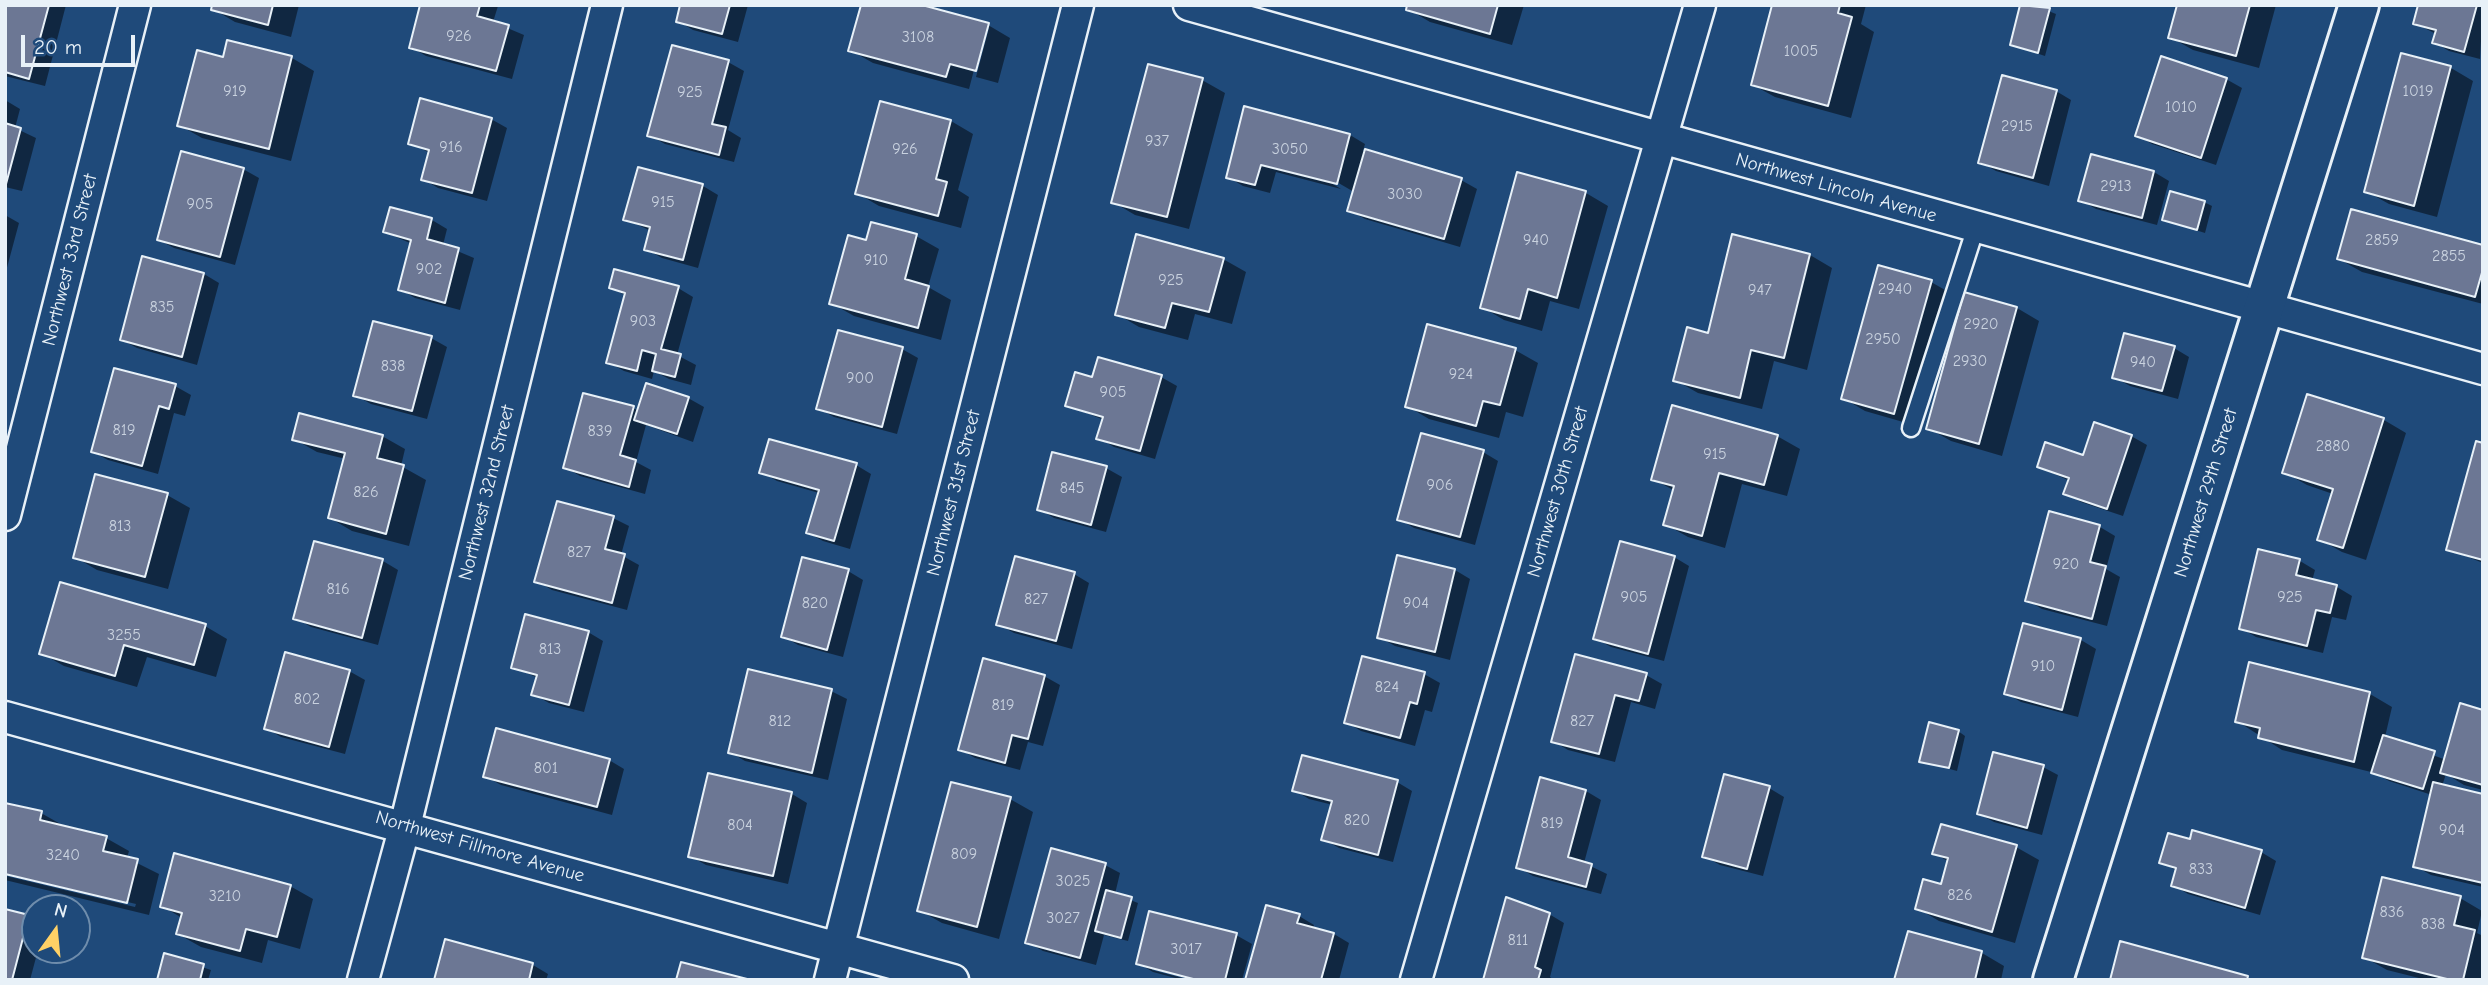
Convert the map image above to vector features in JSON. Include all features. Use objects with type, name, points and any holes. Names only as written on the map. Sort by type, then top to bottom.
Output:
[{"type":"street","name":"Northwest 33rd Street","points":[[5,514],[135,5]]},
{"type":"street","name":"Northwest 32nd Street","points":[[363,980],[405,825],[607,5]]},
{"type":"street","name":"Northwest 31st Street","points":[[830,980],[1078,5]]},
{"type":"street","name":"Northwest Lincoln Avenue","points":[[1189,5],[2483,369]]},
{"type":"street","name":"Northwest 30th Street","points":[[1416,980],[1700,5]]},
{"type":"street","name":"Northwest 29th Street","points":[[2053,980],[2359,5]]},
{"type":"street","name":"Northwest Fillmore Avenue","points":[[5,717],[180,767],[405,825],[953,980]]},
{"type":"lane","points":[[1911,428],[1976,228]]},
{"type":"building","points":[[5,5],[49,5],[29,79],[5,72]]},
{"type":"building","points":[[212,5],[273,5],[268,25],[211,10]]},
{"type":"building","points":[[420,5],[480,5],[477,16],[509,25],[496,71],[409,48]]},
{"type":"building","points":[[680,5],[730,5],[722,34],[676,22]]},
{"type":"building","points":[[861,5],[922,5],[989,23],[976,71],[950,64],[946,77],[848,51]]},
{"type":"building","points":[[1407,5],[1498,5],[1490,34],[1406,10]]},
{"type":"building","points":[[1772,5],[1840,5],[1838,13],[1852,17],[1828,106],[1751,85]]},
{"type":"building","points":[[2020,5],[2050,8],[2038,53],[2010,45]]},
{"type":"building","points":[[2177,5],[2250,5],[2236,56],[2168,38]]},
{"type":"building","points":[[2418,5],[2477,5],[2464,52],[2432,43],[2436,30],[2413,24]]},
{"type":"building","points":[[227,40],[292,56],[269,149],[177,126],[197,50],[223,57]]},
{"type":"building","points":[[672,45],[729,60],[712,124],[726,127],[719,155],[647,136]]},
{"type":"building","points":[[2401,53],[2451,66],[2414,206],[2364,192]]},
{"type":"building","points":[[2161,56],[2227,78],[2201,158],[2135,136]]},
{"type":"building","points":[[1148,64],[1203,78],[1167,217],[1111,203]]},
{"type":"building","points":[[2002,75],[2057,90],[2033,178],[1978,163]]},
{"type":"building","points":[[420,98],[492,118],[472,193],[421,180],[429,150],[408,144]]},
{"type":"building","points":[[880,101],[951,120],[936,179],[947,182],[938,216],[855,194]]},
{"type":"building","points":[[1244,106],[1350,134],[1337,184],[1261,165],[1255,185],[1226,178]]},
{"type":"building","points":[[5,123],[21,128],[6,184],[5,183]]},
{"type":"building","points":[[1365,149],[1462,178],[1444,239],[1347,211]]},
{"type":"building","points":[[181,151],[244,168],[220,257],[157,240]]},
{"type":"building","points":[[2091,154],[2154,171],[2142,218],[2078,201]]},
{"type":"building","points":[[638,167],[703,184],[683,260],[644,250],[650,227],[623,220]]},
{"type":"building","points":[[1517,172],[1586,191],[1557,298],[1528,289],[1520,319],[1480,308]]},
{"type":"building","points":[[2170,191],[2205,201],[2197,230],[2162,220]]},
{"type":"building","points":[[390,207],[432,218],[427,239],[459,248],[445,303],[398,290],[411,240],[383,232]]},
{"type":"building","points":[[2351,209],[2483,245],[2483,269],[2475,297],[2337,259]]},
{"type":"building","points":[[871,222],[917,234],[905,279],[929,286],[918,328],[829,304],[848,235],[866,240]]},
{"type":"building","points":[[1136,234],[1224,258],[1209,312],[1172,303],[1165,328],[1115,315]]},
{"type":"building","points":[[1732,234],[1810,254],[1784,358],[1751,350],[1740,398],[1673,381],[1687,327],[1708,333]]},
{"type":"building","points":[[142,256],[204,273],[182,357],[120,340]]},
{"type":"building","points":[[1878,265],[1932,280],[1894,414],[1841,399]]},
{"type":"building","points":[[614,269],[679,286],[661,349],[681,354],[675,377],[652,371],[656,354],[642,350],[637,371],[606,363],[625,293],[609,288]]},
{"type":"building","points":[[1964,292],[2017,307],[1979,444],[1926,429]]},
{"type":"building","points":[[373,321],[432,336],[412,411],[353,396]]},
{"type":"building","points":[[1427,324],[1516,348],[1500,405],[1483,401],[1476,426],[1405,407]]},
{"type":"building","points":[[838,330],[903,347],[882,427],[816,409]]},
{"type":"building","points":[[2124,333],[2175,346],[2162,391],[2112,378]]},
{"type":"building","points":[[1098,357],[1162,375],[1140,451],[1096,439],[1103,417],[1065,406],[1075,372],[1092,377]]},
{"type":"building","points":[[114,368],[176,384],[169,409],[159,406],[142,466],[91,452]]},
{"type":"building","points":[[646,383],[689,397],[677,434],[634,420]]},
{"type":"building","points":[[583,393],[634,406],[620,455],[636,460],[629,487],[563,468]]},
{"type":"building","points":[[2307,394],[2384,418],[2343,548],[2317,540],[2333,489],[2282,473]]},
{"type":"building","points":[[1672,405],[1778,435],[1764,485],[1719,473],[1702,536],[1663,525],[1674,486],[1651,480]]},
{"type":"building","points":[[299,413],[383,435],[377,458],[404,465],[386,534],[328,518],[345,453],[292,440]]},
{"type":"building","points":[[2094,422],[2132,435],[2107,509],[2063,494],[2069,478],[2037,467],[2045,442],[2083,455]]},
{"type":"building","points":[[1421,433],[1484,450],[1460,537],[1397,520]]},
{"type":"building","points":[[769,439],[857,463],[834,541],[806,533],[819,490],[759,473]]},
{"type":"building","points":[[2476,441],[2483,443],[2483,560],[2446,550]]},
{"type":"building","points":[[1052,452],[1107,466],[1091,525],[1037,510]]},
{"type":"building","points":[[95,474],[168,493],[145,577],[73,558]]},
{"type":"building","points":[[557,501],[614,516],[605,549],[625,554],[612,603],[534,582]]},
{"type":"building","points":[[2049,511],[2100,525],[2090,562],[2106,566],[2092,619],[2025,601]]},
{"type":"building","points":[[314,541],[383,559],[362,638],[293,619]]},
{"type":"building","points":[[1620,541],[1675,556],[1648,654],[1593,639]]},
{"type":"building","points":[[2258,549],[2300,559],[2296,575],[2337,585],[2330,613],[2316,610],[2307,646],[2239,629]]},
{"type":"building","points":[[1397,555],[1455,569],[1435,652],[1377,638]]},
{"type":"building","points":[[1015,556],[1075,572],[1056,641],[996,625]]},
{"type":"building","points":[[802,557],[849,569],[827,650],[781,637]]},
{"type":"building","points":[[60,582],[206,624],[194,665],[124,645],[115,676],[39,654]]},
{"type":"building","points":[[525,614],[589,631],[569,705],[531,695],[537,675],[511,668]]},
{"type":"building","points":[[2023,623],[2081,638],[2062,710],[2004,694]]},
{"type":"building","points":[[285,652],[350,670],[329,747],[264,729]]},
{"type":"building","points":[[1575,654],[1647,673],[1639,701],[1615,695],[1599,754],[1551,742]]},
{"type":"building","points":[[1362,656],[1425,672],[1417,704],[1410,702],[1400,738],[1344,723]]},
{"type":"building","points":[[983,658],[1045,675],[1028,739],[1012,735],[1005,763],[958,750]]},
{"type":"building","points":[[2249,662],[2370,692],[2354,762],[2258,738],[2260,728],[2235,722]]},
{"type":"building","points":[[748,669],[832,689],[812,773],[728,753]]},
{"type":"building","points":[[2460,703],[2483,710],[2483,785],[2440,773]]},
{"type":"building","points":[[1929,722],[1959,730],[1949,768],[1919,762]]},
{"type":"building","points":[[496,728],[610,759],[597,807],[483,777]]},
{"type":"building","points":[[2383,735],[2435,751],[2423,789],[2371,773]]},
{"type":"building","points":[[1993,752],[2044,765],[2027,828],[1977,814]]},
{"type":"building","points":[[1302,755],[1398,780],[1378,855],[1321,840],[1332,801],[1292,791]]},
{"type":"building","points":[[708,773],[792,792],[773,876],[688,857]]},
{"type":"building","points":[[1724,774],[1770,786],[1747,869],[1702,857]]},
{"type":"building","points":[[1540,777],[1586,790],[1568,857],[1592,864],[1586,887],[1516,868]]},
{"type":"building","points":[[951,782],[1011,797],[977,927],[917,911]]},
{"type":"building","points":[[2433,782],[2483,794],[2483,883],[2413,867]]},
{"type":"building","points":[[5,803],[42,811],[40,820],[107,836],[103,851],[138,859],[127,903],[5,874]]},
{"type":"building","points":[[1941,824],[2017,845],[1992,932],[1915,909],[1923,879],[1941,884],[1948,858],[1932,854]]},
{"type":"building","points":[[2192,830],[2262,850],[2245,908],[2171,886],[2176,868],[2159,863],[2168,833],[2190,839]]},
{"type":"building","points":[[1051,848],[1106,863],[1080,958],[1025,943]]},
{"type":"building","points":[[174,853],[291,885],[277,937],[246,929],[240,951],[176,934],[182,913],[160,907]]},
{"type":"building","points":[[2382,877],[2461,896],[2454,925],[2475,930],[2463,980],[2451,980],[2362,958]]},
{"type":"building","points":[[1106,890],[1132,897],[1121,938],[1095,931]]},
{"type":"building","points":[[1506,897],[1550,913],[1535,967],[1541,970],[1538,980],[1483,980]]},
{"type":"building","points":[[1266,905],[1300,914],[1297,923],[1334,933],[1321,980],[1245,980]]},
{"type":"building","points":[[5,909],[21,913],[21,946],[12,980],[5,980]]},
{"type":"building","points":[[1149,911],[1237,933],[1225,980],[1197,980],[1136,964]]},
{"type":"building","points":[[1908,931],[1982,951],[1975,980],[1894,980]]},
{"type":"building","points":[[445,939],[533,963],[529,980],[434,980]]},
{"type":"building","points":[[2120,941],[2248,976],[2247,980],[2110,980]]},
{"type":"building","points":[[164,953],[204,964],[200,980],[157,980]]},
{"type":"building","points":[[681,962],[751,980],[676,980]]}]
